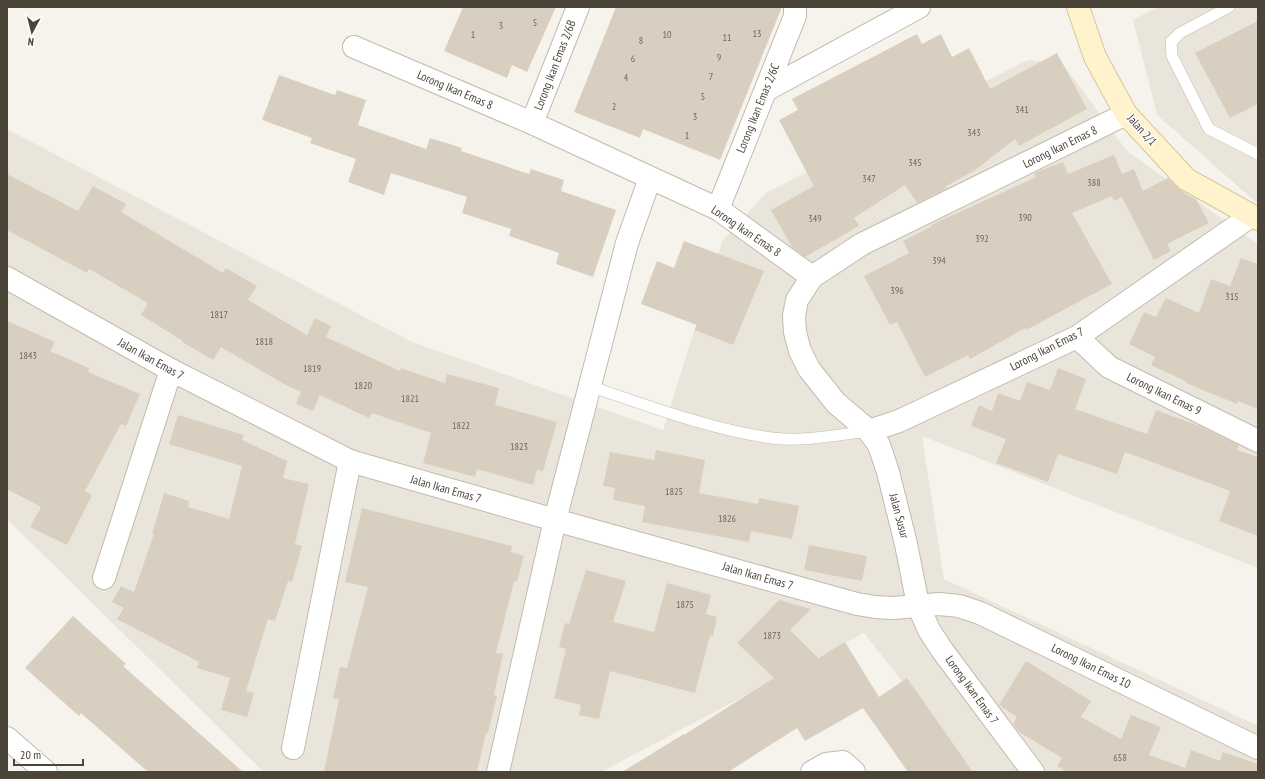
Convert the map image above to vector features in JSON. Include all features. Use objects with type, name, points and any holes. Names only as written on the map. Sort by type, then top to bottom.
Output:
[{"type":"street","name":"Lorong Ikan Emas 2/6B","points":[[532,123],[578,7]]},
{"type":"street","name":"Lorong Ikan Emas 2/6C","points":[[718,209],[795,16],[795,7]]},
{"type":"street","points":[[766,90],[919,7]]},
{"type":"street","name":"Jalan 2/1","points":[[1078,7],[1095,57],[1126,114],[1186,179],[1255,217]]},
{"type":"street","name":"Lorong Ikan Emas 8","points":[[354,47],[532,123],[718,209],[812,276],[862,244],[1126,114]]},
{"type":"street","points":[[498,772],[555,520],[589,386],[627,243],[650,178]]},
{"type":"street","name":"Lorong Ikan Emas 7","points":[[869,431],[899,421],[1076,336],[1255,217]]},
{"type":"street","name":"Jalan Susur","points":[[812,276],[798,300],[794,316],[795,332],[800,351],[809,369],[836,402],[869,431],[879,445],[888,472],[906,544],[918,605]]},
{"type":"street","name":"Jalan Ikan Emas 7","points":[[7,278],[171,370],[350,461],[857,604],[893,608],[918,605]]},
{"type":"street","name":"Lorong Ikan Emas 9","points":[[1076,336],[1109,367],[1258,440]]},
{"type":"street","points":[[104,578],[171,370]]},
{"type":"street","points":[[293,748],[350,461]]},
{"type":"street","name":"Lorong Ikan Emas 10","points":[[918,605],[939,604],[959,606],[980,613],[1258,748]]},
{"type":"street","name":"Lorong Ikan Emas 7","points":[[918,605],[929,630],[942,650],[1033,772]]},
{"type":"street","points":[[7,738],[46,772]]},
{"type":"street","points":[[812,772],[826,764],[848,767]]},
{"type":"lane","points":[[1229,7],[1180,33],[1171,42],[1172,56],[1209,129],[1258,154]]},
{"type":"lane","points":[[589,386],[706,424],[772,438],[810,438],[869,431]]},
{"type":"shaded area","points":[[1158,7],[1258,7],[1258,204],[1157,115],[1133,20]]},
{"type":"shaded area","points":[[1028,60],[1063,64],[1127,151],[1258,244],[1258,568],[922,436],[944,579],[1258,726],[1258,772],[974,772],[864,633],[601,772],[264,772],[7,519],[7,129],[412,342],[663,430],[722,242],[766,193]]},
{"type":"building","points":[[463,7],[556,7],[527,72],[512,65],[507,78],[444,51]]},
{"type":"building","points":[[616,7],[782,7],[720,160],[643,129],[640,138],[574,112]]},
{"type":"building","points":[[1258,21],[1258,104],[1230,118],[1195,53]]},
{"type":"building","points":[[917,34],[922,44],[941,34],[952,57],[969,48],[990,89],[1057,53],[1087,109],[1019,146],[1015,139],[974,171],[946,186],[947,188],[917,203],[905,185],[854,218],[859,226],[805,257],[792,247],[771,210],[814,186],[779,120],[798,110],[792,99]]},
{"type":"building","points":[[279,75],[335,95],[337,90],[366,100],[358,125],[426,149],[430,138],[462,148],[461,151],[529,174],[531,169],[564,180],[561,191],[616,210],[593,277],[556,264],[559,253],[509,236],[511,229],[462,213],[467,197],[391,173],[384,195],[348,182],[356,159],[310,143],[312,138],[262,120]]},
{"type":"building","points":[[1114,155],[1122,174],[1134,169],[1143,191],[1168,178],[1184,193],[1196,199],[1209,223],[1167,244],[1171,251],[1154,260],[1122,197],[1114,201],[1112,196],[1072,213],[1112,284],[1026,330],[1025,328],[970,359],[968,355],[925,377],[897,322],[890,325],[864,276],[909,253],[903,241],[932,226],[931,225],[1036,177],[1034,173],[1063,162],[1068,174]]},
{"type":"building","points":[[7,174],[78,211],[93,186],[126,204],[121,212],[223,273],[226,268],[257,286],[248,300],[307,335],[315,318],[331,326],[326,337],[400,371],[401,368],[445,383],[447,374],[499,388],[495,405],[557,422],[543,471],[537,470],[533,485],[477,469],[475,477],[423,463],[431,433],[372,413],[369,418],[320,395],[313,411],[296,404],[301,392],[284,384],[221,347],[213,360],[141,315],[148,303],[89,269],[87,273],[7,230]]},
{"type":"building","points":[[684,241],[764,271],[733,345],[695,330],[697,325],[641,304],[657,261],[674,268]]},
{"type":"building","points":[[1241,258],[1258,264],[1258,409],[1238,401],[1237,404],[1186,383],[1187,382],[1151,365],[1155,357],[1129,344],[1144,312],[1156,317],[1166,298],[1199,313],[1211,279],[1230,286]]},
{"type":"building","points":[[7,321],[55,342],[50,351],[89,368],[88,372],[140,394],[126,426],[121,424],[85,491],[92,495],[67,545],[30,527],[41,507],[7,489]]},
{"type":"building","points":[[1058,368],[1086,379],[1075,409],[1147,434],[1156,410],[1202,427],[1239,445],[1237,450],[1258,457],[1258,536],[1219,521],[1230,491],[1125,452],[1117,474],[1058,454],[1048,482],[996,463],[1006,439],[971,426],[979,405],[992,411],[998,393],[1020,401],[1027,382],[1050,390]]},
{"type":"building","points":[[178,415],[244,435],[242,440],[287,461],[283,478],[309,484],[295,544],[302,546],[292,582],[288,581],[275,621],[268,619],[246,691],[254,693],[247,717],[221,710],[230,678],[197,668],[199,662],[117,619],[124,608],[112,602],[121,586],[134,592],[154,534],[152,534],[164,493],[189,501],[188,507],[229,519],[242,466],[169,444]]},
{"type":"building","points":[[656,450],[705,460],[699,493],[758,504],[759,498],[799,506],[792,539],[751,531],[749,542],[642,522],[645,506],[613,500],[615,488],[603,486],[610,452],[654,460]]},
{"type":"building","points":[[362,508],[512,546],[511,552],[524,556],[517,582],[514,581],[496,653],[503,654],[494,695],[497,696],[488,733],[486,732],[477,772],[324,772],[339,699],[333,698],[340,667],[347,668],[368,587],[345,582]]},
{"type":"building","points":[[809,545],[867,556],[862,581],[804,570]]},
{"type":"building","points":[[586,570],[626,581],[613,622],[654,632],[667,583],[711,595],[706,614],[717,617],[713,636],[710,635],[695,693],[610,671],[599,719],[579,715],[581,705],[554,698],[566,649],[559,647],[565,623],[569,624]]},
{"type":"building","points":[[779,600],[811,609],[790,630],[818,658],[845,642],[879,697],[907,678],[973,772],[908,772],[863,708],[805,741],[797,728],[728,772],[622,772],[774,678],[737,643]]},
{"type":"building","points":[[73,616],[126,664],[123,666],[243,772],[148,772],[81,713],[79,716],[25,668]]},
{"type":"building","points":[[1026,661],[1091,701],[1081,717],[1121,739],[1131,715],[1161,727],[1149,755],[1185,768],[1191,750],[1220,761],[1223,752],[1258,764],[1258,772],[1068,772],[1057,766],[1062,758],[1019,732],[1013,724],[1017,717],[999,705]]}]
